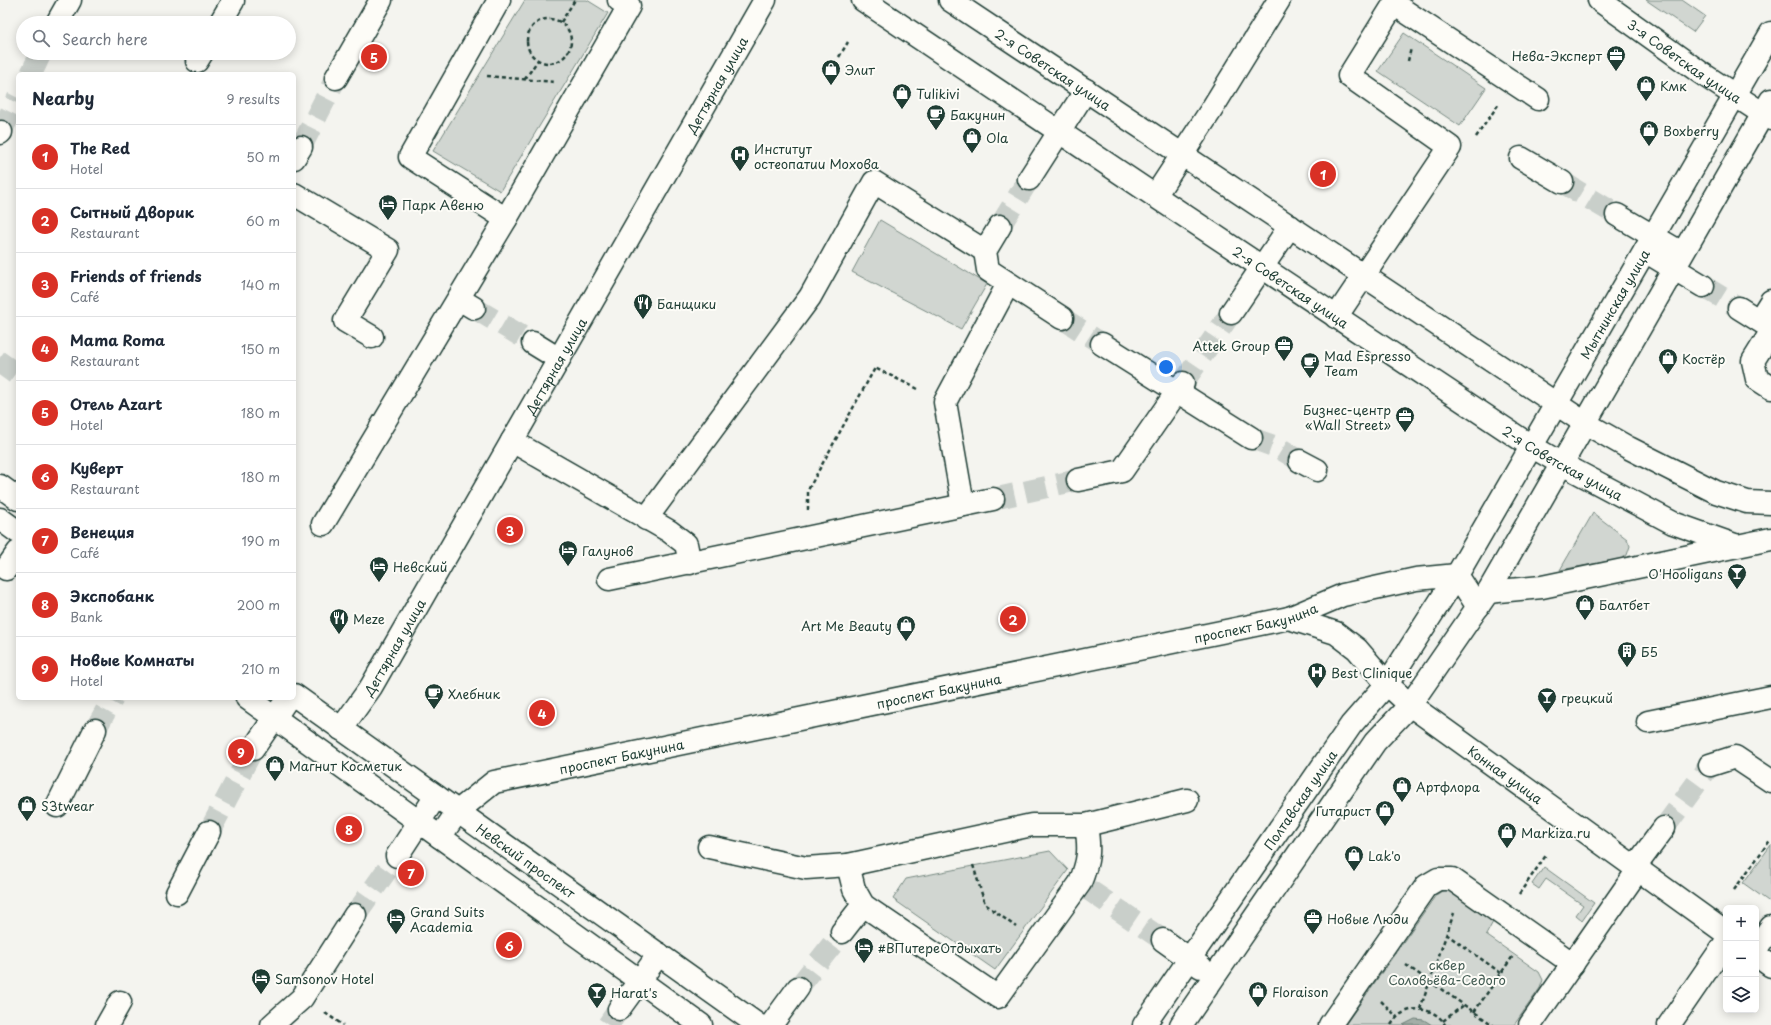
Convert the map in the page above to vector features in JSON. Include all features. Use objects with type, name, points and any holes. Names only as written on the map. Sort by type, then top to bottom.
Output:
[{"type":"street","points":[[61,16],[70,0]]},
{"type":"street","points":[[336,78],[381,0]]},
{"type":"street","points":[[499,0],[410,157],[506,219]]},
{"type":"street","points":[[323,524],[466,303],[506,219],[629,6],[619,0]]},
{"type":"street","name":"Дегтярная улица","points":[[341,729],[372,687],[765,0]]},
{"type":"street","name":"2-я Советская улица","points":[[863,0],[1531,446],[1673,523],[1735,545]]},
{"type":"street","name":"2-я Советская улица","points":[[950,0],[1585,423],[1629,448],[1716,492],[1747,502],[1771,503]]},
{"type":"street","points":[[1155,196],[1279,0]]},
{"type":"street","name":"3-я Советская улица","points":[[1599,0],[1735,95],[1768,111]]},
{"type":"street","points":[[224,16],[233,1]]},
{"type":"street","points":[[1336,317],[1450,147],[1349,76],[1394,4],[1538,99]]},
{"type":"street","name":"Мытнинская улица","points":[[1456,574],[1557,404],[1771,33]]},
{"type":"street","points":[[1029,179],[1058,131],[1086,90]]},
{"type":"street","points":[[1181,1025],[1375,742],[1410,705],[1483,599],[1678,261],[1768,111]]},
{"type":"street","points":[[1521,158],[1562,182]]},
{"type":"street","points":[[646,519],[810,296],[874,182],[985,251]]},
{"type":"street","points":[[296,195],[388,250],[345,321],[372,337]]},
{"type":"street","points":[[1617,215],[1649,244],[1678,261],[1703,286]]},
{"type":"street","points":[[1000,226],[985,251],[988,270],[1062,318]]},
{"type":"street","points":[[1231,314],[1290,226]]},
{"type":"street","points":[[963,505],[945,402],[1008,284]]},
{"type":"street","points":[[1771,301],[1767,327],[1753,361],[1757,379],[1771,388]]},
{"type":"street","points":[[1739,308],[1767,327]]},
{"type":"street","points":[[532,343],[559,359]]},
{"type":"street","points":[[1102,344],[1180,387],[1251,438]]},
{"type":"street","points":[[1078,480],[1122,471],[1180,387]]},
{"type":"street","points":[[512,441],[669,531],[686,544],[690,563]]},
{"type":"street","points":[[0,486],[16,498]]},
{"type":"street","points":[[609,579],[993,499]]},
{"type":"street","points":[[0,520],[16,531]]},
{"type":"street","points":[[1483,599],[1642,567],[1735,545],[1771,539]]},
{"type":"street","points":[[1456,574],[1483,599]]},
{"type":"street","name":"проспект Бакунина","points":[[440,837],[458,811],[494,782],[1289,618],[1342,595],[1416,579],[1456,574]]},
{"type":"street","name":"Полтавская улица","points":[[1144,1025],[1351,725],[1387,684],[1456,574]]},
{"type":"street","name":"Конная улица","points":[[1289,618],[1336,633],[1357,649],[1387,684],[1410,705],[1723,931]]},
{"type":"street","name":"Невский проспект","points":[[296,696],[758,1025]]},
{"type":"street","points":[[1648,722],[1771,697]]},
{"type":"street","points":[[250,700],[701,1025]]},
{"type":"street","points":[[253,749],[287,700]]},
{"type":"street","points":[[56,806],[95,730]]},
{"type":"street","points":[[1710,765],[1735,757],[1771,781]]},
{"type":"street","points":[[397,856],[436,796]]},
{"type":"street","points":[[709,847],[806,868],[848,865],[1032,826],[1086,825],[1187,800]]},
{"type":"street","points":[[848,865],[854,889],[863,905],[998,996],[1037,942],[1084,886],[1089,844],[1086,825]]},
{"type":"street","points":[[1530,1025],[1573,964],[1664,828]]},
{"type":"street","points":[[177,893],[209,832]]},
{"type":"street","points":[[1330,1025],[1426,886],[1438,880],[1452,880],[1463,886],[1573,964]]},
{"type":"street","points":[[842,932],[863,905]]},
{"type":"street","points":[[272,1025],[302,998],[355,915]]},
{"type":"street","points":[[1759,945],[1771,927]]},
{"type":"street","points":[[1163,940],[1215,976]]},
{"type":"street","points":[[1669,1025],[1723,946]]},
{"type":"street","points":[[619,1009],[659,954]]},
{"type":"street","points":[[1759,957],[1771,966]]},
{"type":"street","points":[[771,1025],[798,988]]},
{"type":"street","points":[[107,1025],[120,1002]]},
{"type":"path","points":[[561,22],[576,0]]},
{"type":"path","points":[[552,19],[561,22],[568,29],[571,39],[570,48],[565,57],[556,62],[547,63],[538,60],[531,52],[527,43],[528,33],[534,25],[542,20],[552,19]]},
{"type":"path","points":[[839,57],[848,42]]},
{"type":"path","points":[[525,79],[538,60]]},
{"type":"path","points":[[457,74],[584,84]]},
{"type":"path","points":[[1450,147],[1474,140],[1513,83]]},
{"type":"path","points":[[808,538],[808,490],[874,368],[945,402]]},
{"type":"path","points":[[1734,890],[1771,839]]},
{"type":"path","points":[[965,840],[985,904],[1037,942]]},
{"type":"path","points":[[1504,916],[1547,854]]},
{"type":"path","points":[[1420,1009],[1463,886]]},
{"type":"path","points":[[1474,1012],[1529,933]]},
{"type":"path","points":[[1446,934],[1501,973]]},
{"type":"path","points":[[1383,949],[1492,1025]]},
{"type":"path","points":[[1443,1021],[1464,1005]]},
{"type":"path","points":[[1390,1025],[1397,1017],[1408,1010],[1420,1009],[1433,1013],[1443,1021],[1445,1025]]},
{"type":"green space","points":[[525,0],[587,0],[608,13],[500,191],[433,151]]},
{"type":"green space","points":[[1646,0],[1682,0],[1705,16],[1693,32]]},
{"type":"green space","points":[[1404,33],[1486,88],[1460,126],[1378,71]]},
{"type":"green space","points":[[880,220],[987,284],[961,329],[852,272]]},
{"type":"green space","points":[[1593,513],[1627,539],[1630,546],[1627,555],[1621,559],[1560,570]]},
{"type":"green space","points":[[1771,845],[1771,903],[1743,883]]},
{"type":"green space","points":[[1050,851],[1068,870],[995,970],[893,899],[906,879]]},
{"type":"green space","points":[[1544,867],[1594,903],[1582,920],[1576,915],[1583,905],[1546,879],[1539,889],[1532,884]]},
{"type":"green space","name":"сквер Соловьёва-Седого","points":[[1450,890],[1494,920],[1486,935],[1539,972],[1543,980],[1540,988],[1514,1025],[1345,1025],[1436,895],[1442,891]]},
{"type":"shaded area","points":[[1415,1019],[1424,1020],[1432,1025],[1403,1025]]},
{"type":"tunnel","points":[[32,72],[38,60]]},
{"type":"tunnel","points":[[301,147],[336,78]]},
{"type":"tunnel","points":[[1,132],[16,102]]},
{"type":"tunnel","points":[[1000,226],[1029,179]]},
{"type":"tunnel","points":[[1562,182],[1617,215]]},
{"type":"tunnel","points":[[1703,286],[1739,308]]},
{"type":"tunnel","points":[[474,308],[533,343]]},
{"type":"tunnel","points":[[1183,383],[1231,313]]},
{"type":"tunnel","points":[[1062,318],[1102,344]]},
{"type":"tunnel","points":[[0,376],[16,354]]},
{"type":"tunnel","points":[[1251,438],[1279,448],[1300,461]]},
{"type":"tunnel","points":[[993,499],[1078,480]]},
{"type":"tunnel","points":[[95,730],[112,700]]},
{"type":"tunnel","points":[[209,832],[253,749]]},
{"type":"tunnel","points":[[1664,828],[1710,765]]},
{"type":"tunnel","points":[[355,915],[397,856]]},
{"type":"tunnel","points":[[1089,890],[1163,940]]},
{"type":"tunnel","points":[[798,988],[842,932]]},
{"type":"tunnel","points":[[608,1025],[619,1009]]},
{"type":"place","name":"Отель Azart","points":[[374,57]]},
{"type":"place","name":"Нева-Эксперт","points":[[1616,72]]},
{"type":"place","name":"Элит","points":[[831,86]]},
{"type":"place","name":"Кмк","points":[[1646,102]]},
{"type":"place","name":"Tulikivi","points":[[902,110]]},
{"type":"place","name":"Бакунин","points":[[936,131]]},
{"type":"place","name":"Boxberry","points":[[1649,147]]},
{"type":"place","name":"Ola","points":[[972,154]]},
{"type":"place","name":"Институт остеопатии Мохова","points":[[740,172]]},
{"type":"place","name":"The Red","points":[[1323,174]]},
{"type":"place","name":"Парк Авеню","points":[[388,221]]},
{"type":"place","name":"Банщики","points":[[643,320]]},
{"type":"place","name":"Attek Group","points":[[1284,362]]},
{"type":"place","name":"Костёр","points":[[1668,375]]},
{"type":"place","name":"Mad Espresso Team","points":[[1310,379]]},
{"type":"place","name":"Бизнес-центр «Wall Street»","points":[[1405,433]]},
{"type":"place","name":"Friends of friends","points":[[510,530]]},
{"type":"place","name":"Галунов","points":[[568,567]]},
{"type":"place","name":"Невский","points":[[379,583]]},
{"type":"place","name":"O'Hooligans","points":[[1737,590]]},
{"type":"place","name":"Сытный Дворик","points":[[1013,619]]},
{"type":"place","name":"Балтбет","points":[[1585,621]]},
{"type":"place","name":"Meze","points":[[339,635]]},
{"type":"place","name":"Art Me Beauty","points":[[906,642]]},
{"type":"place","name":"Б5","points":[[1627,668]]},
{"type":"place","name":"Best Clinique","points":[[1317,689]]},
{"type":"place","name":"Хлебник","points":[[434,710]]},
{"type":"place","name":"Mama Roma","points":[[542,713]]},
{"type":"place","name":"грецкий","points":[[1547,714]]},
{"type":"place","name":"Новые Комнаты","points":[[241,752]]},
{"type":"place","name":"Магнит Косметик","points":[[275,782]]},
{"type":"place","name":"Артфлора","points":[[1402,803]]},
{"type":"place","name":"S3twear","points":[[27,822]]},
{"type":"place","name":"Гитарист","points":[[1385,827]]},
{"type":"place","name":"Экспобанк","points":[[349,829]]},
{"type":"place","name":"Markiza.ru","points":[[1507,849]]},
{"type":"place","name":"Lak'o","points":[[1354,872]]},
{"type":"place","name":"Венеция","points":[[411,873]]},
{"type":"place","name":"Grand Suits Academia","points":[[396,935]]},
{"type":"place","name":"Новые Люди","points":[[1313,935]]},
{"type":"place","name":"Куверт","points":[[509,945]]},
{"type":"place","name":"#ВПитереОтдыхать","points":[[864,964]]},
{"type":"place","name":"Samsonov Hotel","points":[[261,995]]},
{"type":"place","name":"Floraison","points":[[1258,1008]]},
{"type":"place","name":"Harat's","points":[[597,1009]]}]
